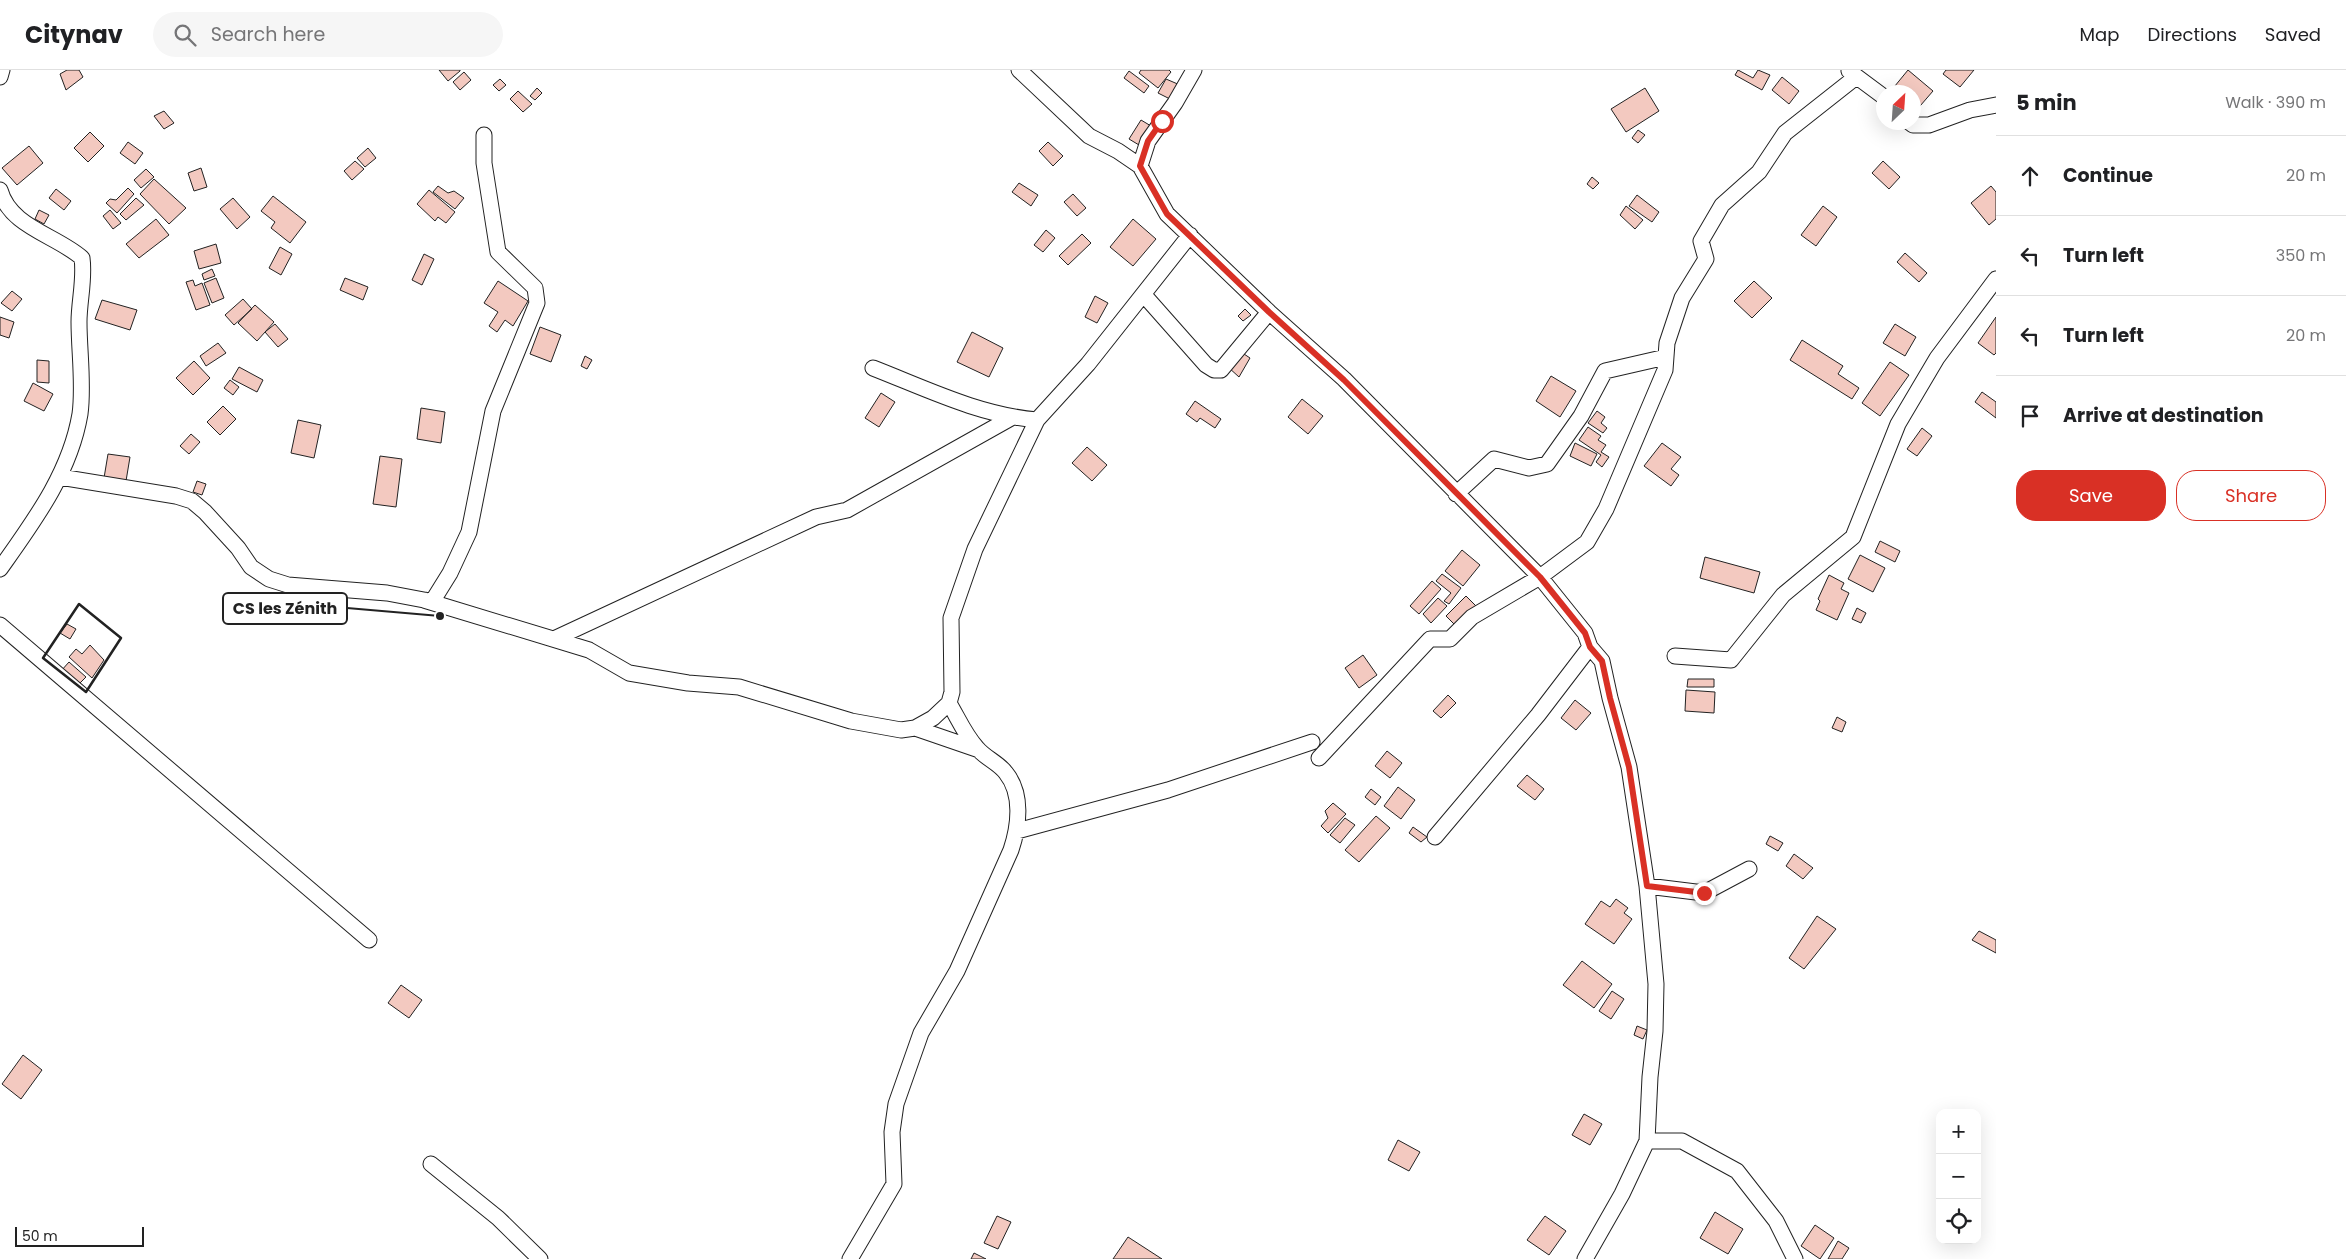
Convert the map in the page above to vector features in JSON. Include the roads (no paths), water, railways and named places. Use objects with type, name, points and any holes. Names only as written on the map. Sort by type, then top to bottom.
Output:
[{"type":"street","points":[[0,77],[2,70]]},
{"type":"street","points":[[1019,70],[1089,136],[1118,151],[1140,166],[1167,214],[1269,312],[1344,380],[1540,577],[1585,633],[1590,647],[1602,661],[1629,767],[1647,886],[1656,994],[1655,1031],[1650,1077],[1647,1141],[1622,1194],[1585,1259]]},
{"type":"street","points":[[1140,166],[1148,141],[1175,103],[1194,70]]},
{"type":"street","points":[[1319,758],[1430,639],[1450,639],[1472,617],[1540,577],[1588,542],[1606,509],[1648,414],[1665,370],[1667,343],[1682,298],[1706,259],[1701,241],[1722,205],[1759,172],[1785,133],[1852,74],[1862,79],[1876,90]]},
{"type":"street","points":[[1921,125],[1929,125],[1970,110],[1996,105]]},
{"type":"street","points":[[432,602],[450,573],[469,532],[493,411],[537,303],[535,288],[498,252],[484,163],[484,134]]},
{"type":"street","points":[[0,190],[7,207],[37,232],[73,250],[82,258],[83,268],[79,321],[80,413],[60,477],[43,508],[0,569]]},
{"type":"street","points":[[60,477],[176,496],[192,501],[205,512],[238,548],[251,567],[269,579],[288,585],[387,593],[432,602],[556,638],[589,650],[629,673],[688,683],[740,687],[851,721],[901,730],[915,728],[933,718],[949,703],[952,692],[951,618],[975,549],[1037,420],[1144,295],[1190,235]]},
{"type":"street","points":[[1675,656],[1731,660],[1783,595],[1852,537],[1898,424],[1937,358],[1996,279]]},
{"type":"street","points":[[1144,295],[1206,365],[1214,370],[1221,370],[1269,312]]},
{"type":"street","points":[[1456,494],[1494,459],[1529,468],[1547,464],[1581,416],[1605,371],[1666,356]]},
{"type":"street","points":[[873,368],[976,409],[1011,418],[1037,420]]},
{"type":"street","points":[[556,638],[816,517],[847,510],[1011,418]]},
{"type":"street","points":[[0,625],[368,940]]},
{"type":"street","points":[[1435,837],[1538,715],[1590,647]]},
{"type":"street","points":[[850,1259],[894,1184],[892,1132],[896,1104],[921,1033],[957,971],[1018,831],[1019,811],[1012,782],[1006,772],[979,750],[949,703]]},
{"type":"street","points":[[915,728],[979,750]]},
{"type":"street","points":[[1018,831],[1168,790],[1312,742]]},
{"type":"street","points":[[1647,886],[1704,893],[1749,869]]},
{"type":"street","points":[[1647,1141],[1682,1141],[1737,1171],[1776,1221],[1796,1259]]},
{"type":"street","points":[[431,1164],[498,1218],[540,1259]]},
{"type":"place","name":"CS les Zénith","points":[[440,616]]}]
